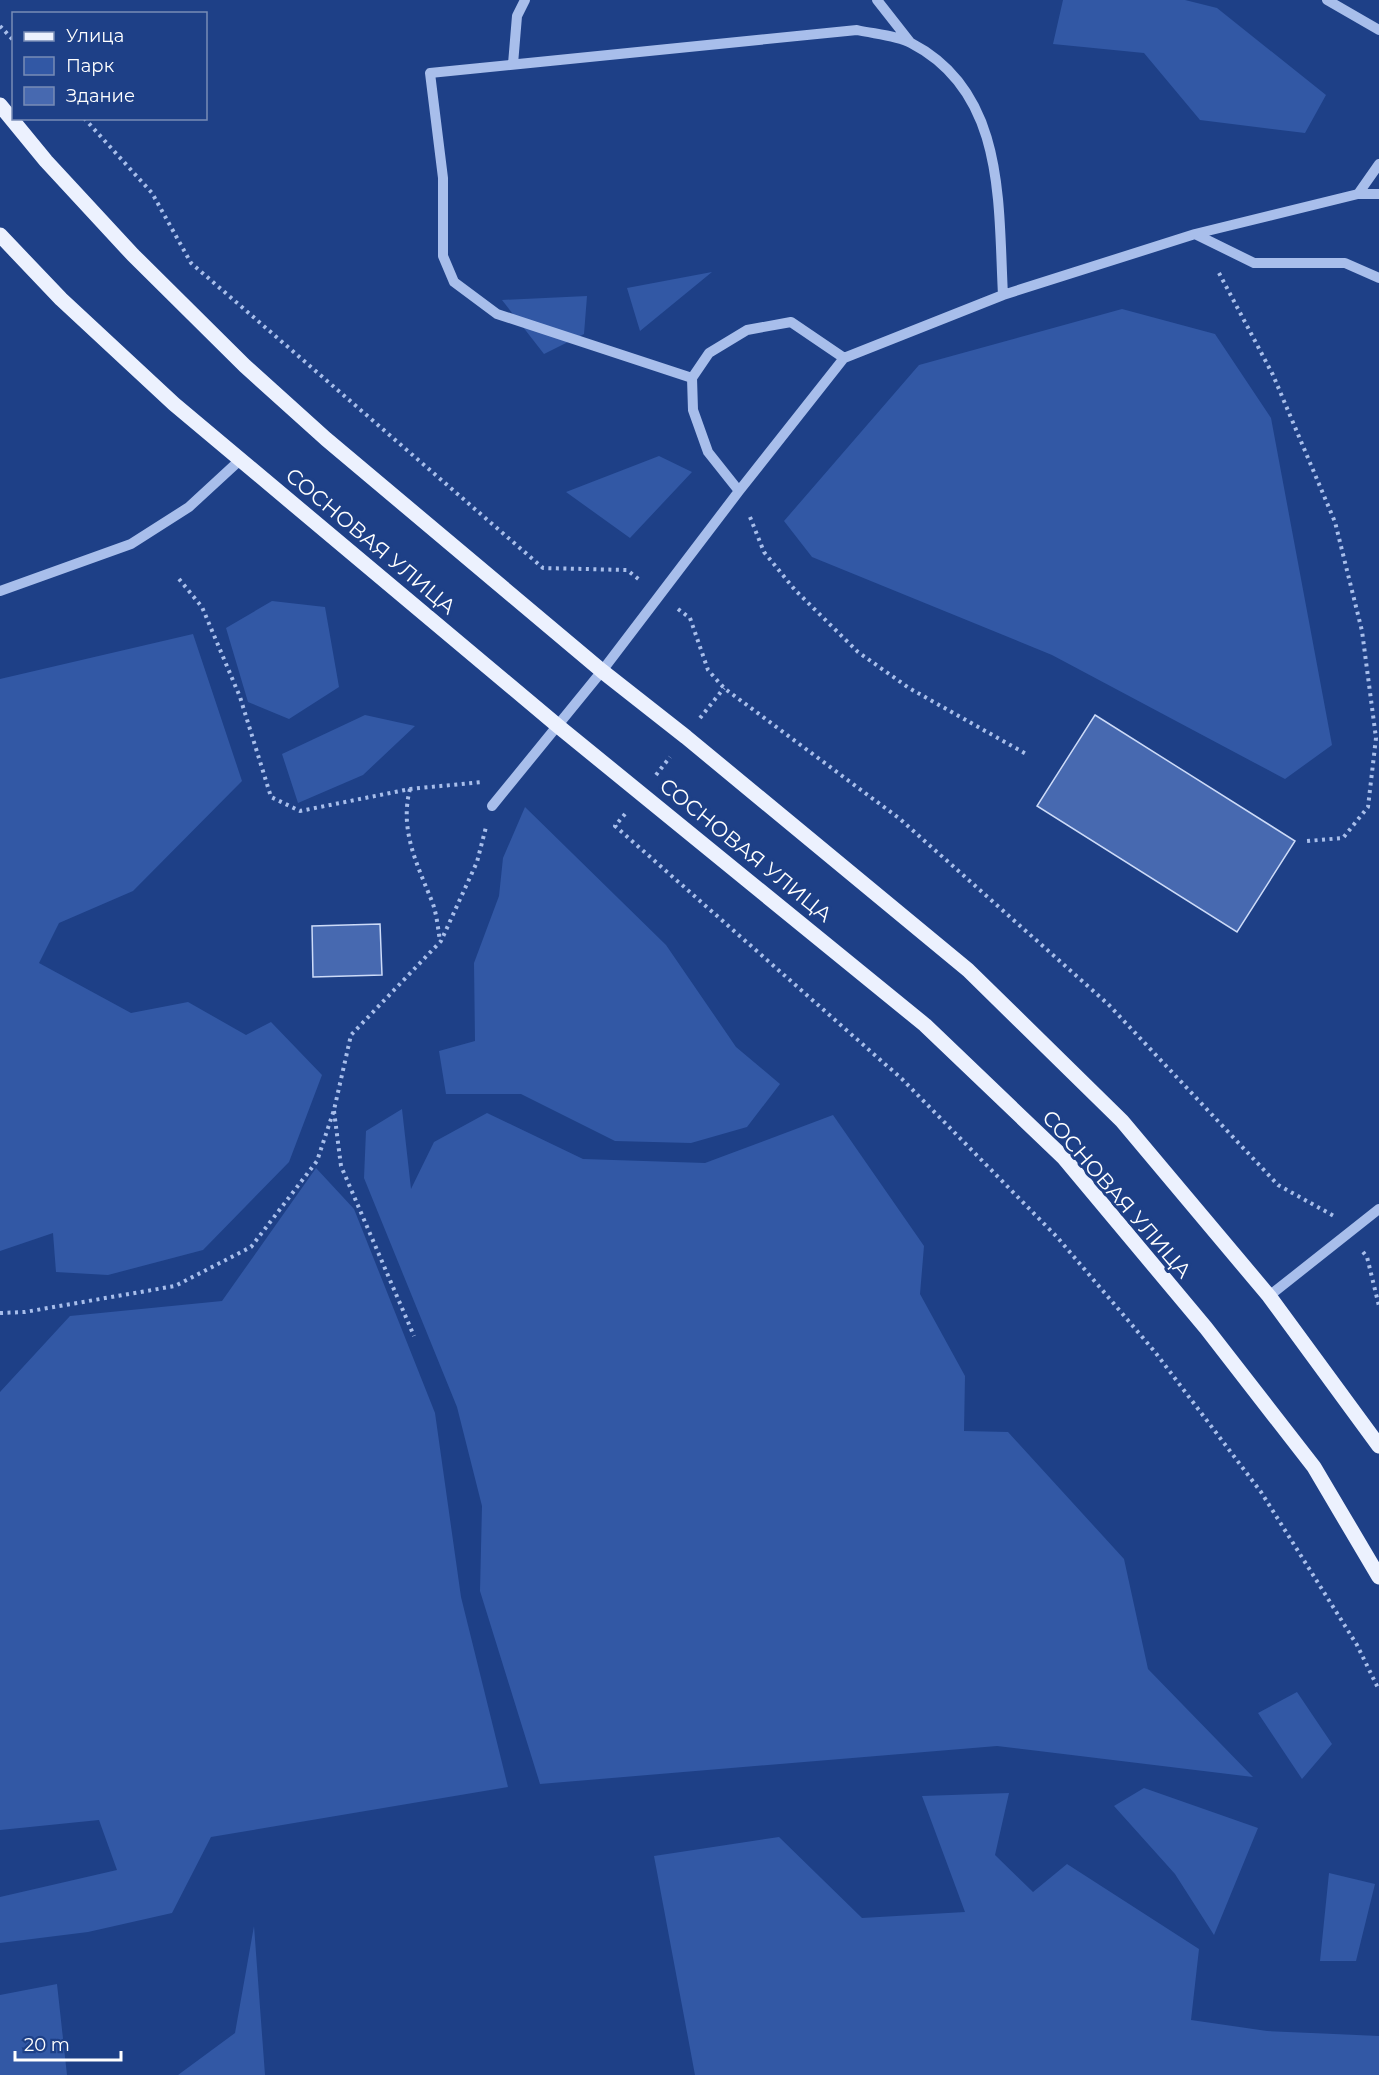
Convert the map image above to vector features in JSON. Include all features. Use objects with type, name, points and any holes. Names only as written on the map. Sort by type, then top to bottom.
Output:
[{"type":"main road","points":[[0,105],[12,120]]},
{"type":"main road","points":[[12,120],[46,161],[133,255],[245,366],[326,440],[602,671],[686,736],[968,970],[1122,1121],[1269,1296],[1379,1446]]},
{"type":"main road","name":"СОСНОВАЯ УЛИЦА","points":[[0,235],[61,299],[174,404],[558,726],[642,792],[925,1025],[1063,1157],[1206,1328],[1314,1467],[1379,1577]]},
{"type":"lane","points":[[513,64],[518,16],[525,0]]},
{"type":"lane","points":[[877,0],[910,42],[954,74],[981,116],[997,180],[1003,295]]},
{"type":"lane","points":[[1327,0],[1379,30]]},
{"type":"lane","points":[[692,378],[497,314],[454,282],[443,256],[443,178],[430,73],[857,30],[910,42]]},
{"type":"lane","points":[[1358,194],[1379,164]]},
{"type":"lane","points":[[492,806],[602,671],[844,358],[1003,295],[1195,234],[1358,194],[1379,194]]},
{"type":"lane","points":[[1195,234],[1254,263],[1345,263],[1379,278]]},
{"type":"lane","points":[[739,491],[708,452],[693,410],[692,378],[709,352],[747,330],[791,322],[844,358]]},
{"type":"lane","points":[[0,591],[130,544],[189,507],[240,460]]},
{"type":"lane","points":[[1269,1296],[1379,1209]]},
{"type":"path","points":[[0,26],[12,39]]},
{"type":"path","points":[[86,120],[152,193],[190,263],[543,568],[627,570],[690,618],[708,670],[724,688],[900,819],[1108,1004],[1278,1185],[1331,1213],[1367,1257],[1379,1306]]},
{"type":"path","points":[[1195,234],[1223,279],[1273,375],[1331,511],[1362,631],[1376,738],[1368,807],[1343,838],[1307,841]]},
{"type":"path","points":[[739,491],[764,552],[795,590],[858,652],[909,688],[1028,755]]},
{"type":"path","points":[[179,579],[202,607],[240,697],[271,797],[300,811],[410,789],[473,781],[510,784]]},
{"type":"path","points":[[724,688],[615,826],[902,1079],[1057,1237],[1155,1352],[1261,1491],[1358,1644],[1379,1690]]},
{"type":"path","points":[[410,789],[406,803],[407,832],[418,872],[433,906],[441,941]]},
{"type":"path","points":[[0,1313],[25,1312],[175,1286],[251,1247],[317,1161],[334,1110],[351,1035],[441,941],[477,862],[492,806]]},
{"type":"path","points":[[334,1110],[341,1166],[414,1335]]},
{"type":"green space","points":[[1063,0],[1185,0],[1217,8],[1326,95],[1305,133],[1200,120],[1144,53],[1053,44]]},
{"type":"green space","points":[[712,272],[640,331],[627,288]]},
{"type":"green space","points":[[587,296],[584,334],[544,354],[502,300]]},
{"type":"green space","points":[[1122,309],[1215,334],[1271,418],[1332,745],[1285,779],[1052,655],[812,557],[784,521],[919,365]]},
{"type":"green space","points":[[659,456],[692,472],[630,538],[566,492]]},
{"type":"green space","points":[[272,601],[325,607],[339,687],[289,719],[248,702],[226,628]]},
{"type":"green space","points":[[193,634],[242,781],[133,891],[59,923],[39,963],[131,1013],[188,1002],[246,1035],[271,1022],[322,1075],[289,1162],[203,1250],[108,1275],[56,1272],[53,1233],[0,1251],[0,679]]},
{"type":"green space","points":[[365,715],[415,726],[363,775],[298,803],[282,754]]},
{"type":"green space","points":[[525,807],[666,945],[736,1047],[780,1084],[747,1127],[691,1143],[615,1141],[521,1094],[446,1094],[439,1051],[475,1041],[474,963],[499,896],[503,858]]},
{"type":"green space","points":[[402,1109],[411,1189],[434,1142],[487,1113],[583,1159],[705,1163],[833,1115],[924,1246],[920,1294],[965,1376],[964,1431],[1008,1432],[1124,1559],[1148,1669],[1253,1777],[997,1746],[540,1784],[480,1591],[482,1506],[457,1407],[364,1178],[366,1131]]},
{"type":"green space","points":[[316,1168],[354,1209],[435,1413],[461,1597],[508,1787],[211,1837],[172,1913],[88,1932],[0,1943],[0,1897],[117,1870],[99,1820],[0,1830],[0,1392],[70,1316],[222,1301]]},
{"type":"green space","points":[[1297,1692],[1332,1744],[1302,1779],[1258,1713]]},
{"type":"green space","points":[[1144,1788],[1258,1828],[1214,1935],[1175,1874],[1114,1806]]},
{"type":"green space","points":[[1009,1793],[995,1855],[1033,1892],[1067,1864],[1199,1949],[1191,2020],[1267,2031],[1379,2036],[1379,2075],[695,2075],[654,1856],[779,1837],[862,1918],[965,1912],[922,1796]]},
{"type":"green space","points":[[1329,1873],[1375,1884],[1356,1961],[1320,1961]]},
{"type":"green space","points":[[254,1926],[265,2075],[178,2075],[235,2033]]},
{"type":"green space","points":[[57,1984],[67,2075],[0,2075],[0,1995]]},
{"type":"building","points":[[1095,715],[1295,841],[1237,932],[1037,806]]},
{"type":"building","points":[[380,924],[382,975],[313,977],[312,926]]}]
